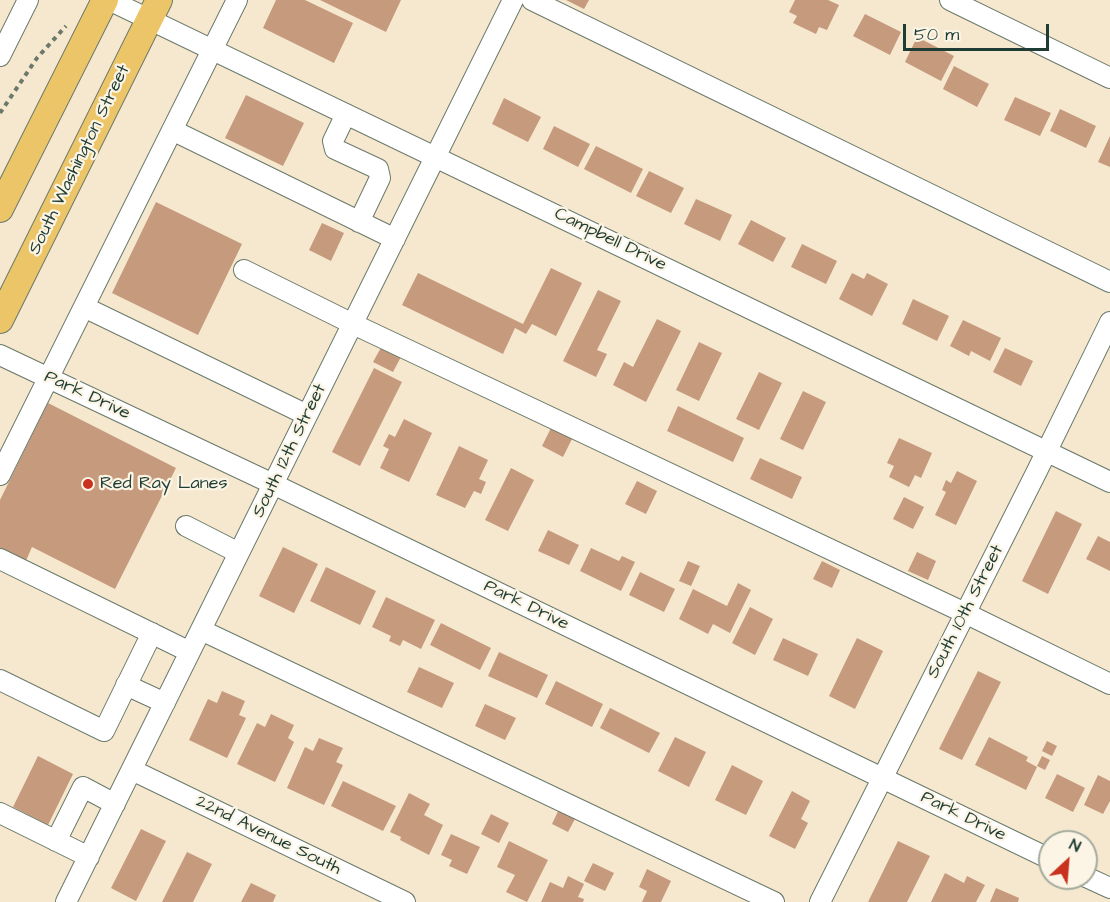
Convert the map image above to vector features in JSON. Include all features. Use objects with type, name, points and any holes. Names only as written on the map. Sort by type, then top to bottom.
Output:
[{"type":"main road","points":[[0,209],[107,0]]},
{"type":"main road","name":"South Washington Street","points":[[0,320],[154,10]]},
{"type":"street","points":[[0,56],[7,23],[28,0]]},
{"type":"street","name":"Campbell Drive","points":[[107,0],[154,10],[212,50],[1110,482]]},
{"type":"street","points":[[0,475],[237,0]]},
{"type":"street","name":"South 12th Street","points":[[66,902],[513,0]]},
{"type":"street","points":[[532,0],[1110,282]]},
{"type":"street","points":[[950,0],[1110,78]]},
{"type":"street","points":[[346,114],[333,141],[335,149],[378,169],[380,178],[358,222]]},
{"type":"street","points":[[172,130],[395,239]]},
{"type":"street","points":[[244,270],[1110,684]]},
{"type":"street","points":[[84,307],[307,415]]},
{"type":"street","name":"South 10th Street","points":[[820,902],[1110,322]]},
{"type":"street","name":"Park Drive","points":[[0,355],[273,484],[1038,853]]},
{"type":"street","points":[[186,526],[239,553]]},
{"type":"street","points":[[0,559],[190,652]]},
{"type":"street","points":[[201,630],[774,902]]},
{"type":"street","points":[[0,680],[104,731],[152,633]]},
{"type":"street","points":[[126,685],[165,703]]},
{"type":"street","name":"22nd Avenue South","points":[[132,770],[405,902]]},
{"type":"street","points":[[56,841],[83,787],[115,804]]},
{"type":"street","points":[[0,813],[88,857]]},
{"type":"path","points":[[0,113],[37,58],[71,20]]},
{"type":"building","points":[[276,0],[305,0],[353,23],[334,63],[263,28]]},
{"type":"building","points":[[320,0],[401,0],[386,32]]},
{"type":"building","points":[[566,0],[589,0],[584,9]]},
{"type":"building","points":[[795,0],[828,0],[839,5],[827,30],[819,27],[816,34],[793,23],[797,16],[789,12]]},
{"type":"building","points":[[865,14],[901,32],[890,55],[853,36]]},
{"type":"building","points":[[917,37],[954,56],[941,81],[905,62]]},
{"type":"building","points":[[954,66],[989,84],[977,107],[943,89]]},
{"type":"building","points":[[246,95],[304,123],[283,166],[225,138]]},
{"type":"building","points":[[1015,97],[1051,113],[1040,136],[1004,120]]},
{"type":"building","points":[[504,98],[541,117],[528,142],[492,124]]},
{"type":"building","points":[[1060,109],[1096,126],[1086,148],[1050,131]]},
{"type":"building","points":[[554,126],[590,144],[578,167],[543,149]]},
{"type":"building","points":[[1110,136],[1110,167],[1098,162]]},
{"type":"building","points":[[596,146],[643,169],[631,193],[584,169]]},
{"type":"building","points":[[649,171],[684,188],[671,213],[636,196]]},
{"type":"building","points":[[696,199],[732,215],[720,241],[684,224]]},
{"type":"building","points":[[156,202],[242,244],[198,335],[112,293]]},
{"type":"building","points":[[751,220],[786,238],[773,262],[738,244]]},
{"type":"building","points":[[322,223],[344,233],[331,261],[309,250]]},
{"type":"building","points":[[802,244],[837,261],[826,284],[791,267]]},
{"type":"building","points":[[551,268],[582,283],[556,336],[532,324],[526,334],[515,328],[503,354],[402,305],[418,273],[523,324]]},
{"type":"building","points":[[852,273],[864,279],[867,273],[888,284],[872,316],[839,299]]},
{"type":"building","points":[[598,290],[621,301],[597,350],[607,354],[596,377],[563,361]]},
{"type":"building","points":[[913,299],[949,316],[937,341],[902,324]]},
{"type":"building","points":[[657,319],[681,331],[646,402],[613,385],[624,362],[633,367]]},
{"type":"building","points":[[963,320],[1001,338],[990,361],[971,351],[969,356],[950,346]]},
{"type":"building","points":[[699,342],[722,353],[699,401],[676,390]]},
{"type":"building","points":[[383,344],[402,355],[393,372],[373,362]]},
{"type":"building","points":[[1005,348],[1033,361],[1021,386],[993,372]]},
{"type":"building","points":[[374,368],[402,382],[360,466],[332,452]]},
{"type":"building","points":[[759,372],[782,383],[759,430],[736,419]]},
{"type":"building","points":[[803,391],[826,402],[803,450],[780,439]]},
{"type":"building","name":"Red Ray Lanes","points":[[48,403],[176,468],[115,589],[32,547],[25,563],[0,550],[0,500]]},
{"type":"building","points":[[678,406],[744,438],[733,462],[667,431]]},
{"type":"building","points":[[404,419],[432,433],[409,482],[380,468],[389,449],[383,446],[389,434],[395,437]]},
{"type":"building","points":[[553,424],[574,435],[563,457],[542,446]]},
{"type":"building","points":[[899,438],[932,453],[921,478],[915,475],[909,487],[889,477],[894,466],[887,463]]},
{"type":"building","points":[[459,446],[488,460],[479,479],[486,482],[481,494],[474,491],[465,508],[436,495]]},
{"type":"building","points":[[760,458],[802,477],[792,499],[750,479]]},
{"type":"building","points":[[511,468],[534,480],[508,531],[485,520]]},
{"type":"building","points":[[957,471],[977,481],[956,525],[935,515],[946,492],[942,490],[946,480],[951,483]]},
{"type":"building","points":[[637,481],[657,491],[646,514],[625,504]]},
{"type":"building","points":[[904,497],[924,507],[913,529],[893,519]]},
{"type":"building","points":[[1056,511],[1082,524],[1048,594],[1022,581]]},
{"type":"building","points":[[548,530],[579,545],[569,565],[538,551]]},
{"type":"building","points":[[1098,536],[1110,542],[1110,571],[1086,559]]},
{"type":"building","points":[[283,547],[318,564],[294,613],[259,596]]},
{"type":"building","points":[[591,548],[619,561],[622,556],[635,562],[621,591],[580,571]]},
{"type":"building","points":[[917,552],[936,561],[928,580],[908,571]]},
{"type":"building","points":[[688,561],[700,566],[691,586],[679,581]]},
{"type":"building","points":[[822,561],[840,570],[832,588],[813,579]]},
{"type":"building","points":[[326,567],[376,591],[360,625],[310,601]]},
{"type":"building","points":[[640,572],[675,589],[664,612],[629,595]]},
{"type":"building","points":[[738,583],[751,590],[730,633],[713,624],[708,634],[679,619],[693,589],[727,606]]},
{"type":"building","points":[[386,597],[435,620],[421,649],[403,640],[400,646],[389,641],[391,636],[372,627]]},
{"type":"building","points":[[750,607],[773,619],[755,655],[732,643]]},
{"type":"building","points":[[441,623],[491,648],[480,670],[430,645]]},
{"type":"building","points":[[783,638],[818,654],[808,676],[773,660]]},
{"type":"building","points":[[857,638],[883,651],[855,709],[829,696]]},
{"type":"building","points":[[499,652],[548,675],[537,698],[488,676]]},
{"type":"building","points":[[419,667],[454,683],[442,708],[407,692]]},
{"type":"building","points":[[978,671],[1001,682],[962,760],[939,749]]},
{"type":"building","points":[[556,681],[603,704],[592,727],[545,704]]},
{"type":"building","points":[[222,691],[245,701],[239,715],[246,718],[227,758],[189,740],[208,699],[217,703]]},
{"type":"building","points":[[485,704],[516,718],[505,740],[475,726]]},
{"type":"building","points":[[610,708],[660,733],[649,753],[600,728]]},
{"type":"building","points":[[271,714],[294,725],[288,738],[294,742],[275,782],[237,764],[257,723],[265,727]]},
{"type":"building","points":[[675,737],[706,752],[689,787],[658,771]]},
{"type":"building","points":[[989,737],[1028,757],[1026,761],[1037,767],[1026,790],[975,765]]},
{"type":"building","points":[[319,738],[343,748],[336,762],[343,765],[324,805],[287,788],[305,747],[313,751]]},
{"type":"building","points":[[1047,741],[1057,746],[1052,756],[1042,751]]},
{"type":"building","points":[[38,756],[73,774],[48,825],[13,807]]},
{"type":"building","points":[[1042,756],[1050,760],[1045,770],[1037,766]]},
{"type":"building","points":[[732,765],[763,781],[746,815],[715,800]]},
{"type":"building","points":[[1057,774],[1085,788],[1073,812],[1045,798]]},
{"type":"building","points":[[1098,775],[1110,781],[1110,801],[1103,814],[1084,805]]},
{"type":"building","points":[[343,781],[396,806],[383,831],[331,806]]},
{"type":"building","points":[[792,791],[810,801],[801,819],[808,823],[795,849],[769,836]]},
{"type":"building","points":[[409,793],[430,804],[424,815],[443,825],[429,855],[400,840],[401,837],[390,832]]},
{"type":"building","points":[[559,809],[576,817],[568,832],[552,824]]},
{"type":"building","points":[[491,814],[509,823],[499,843],[481,834]]},
{"type":"building","points":[[141,829],[166,841],[136,901],[111,888]]},
{"type":"building","points":[[451,834],[480,847],[467,874],[449,866],[452,860],[441,855]]},
{"type":"building","points":[[509,841],[548,860],[527,902],[506,892],[515,875],[497,867]]},
{"type":"building","points":[[898,841],[930,856],[907,902],[868,902]]},
{"type":"building","points":[[187,852],[212,864],[193,902],[162,902]]},
{"type":"building","points":[[593,863],[614,873],[605,891],[584,881]]},
{"type":"building","points":[[647,869],[671,881],[661,902],[642,902],[647,891],[639,887]]},
{"type":"building","points":[[945,873],[964,883],[967,876],[985,885],[976,902],[931,902]]},
{"type":"building","points":[[568,876],[584,884],[578,897],[584,899],[583,902],[541,902],[550,882],[563,888]]},
{"type":"building","points":[[251,883],[276,895],[273,902],[241,902]]},
{"type":"building","points":[[996,888],[1019,898],[1018,902],[990,902]]},
{"type":"place","name":"Red Ray Lanes","points":[[88,484]]}]
